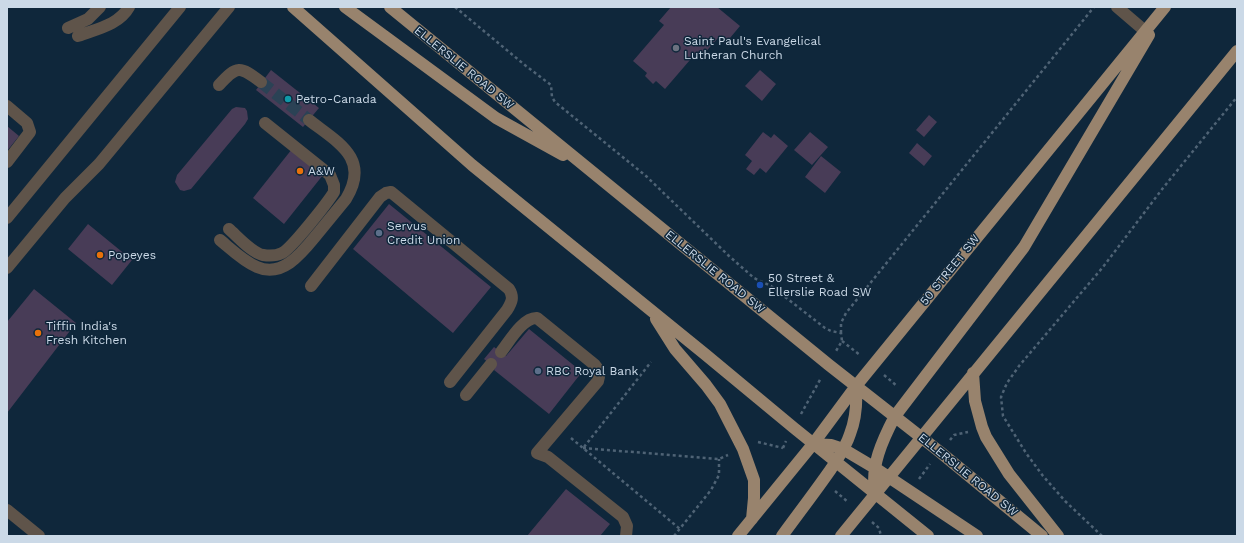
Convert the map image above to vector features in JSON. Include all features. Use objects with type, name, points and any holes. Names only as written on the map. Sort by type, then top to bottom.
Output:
[{"type":"main road","points":[[293,7],[472,165],[650,309],[835,462],[928,536]]},
{"type":"main road","points":[[345,7],[496,118],[594,172]]},
{"type":"main road","name":"ELLERSLIE ROAD SW","points":[[390,7],[829,365],[895,416],[1042,536]]},
{"type":"main road","points":[[876,494],[874,486],[875,468],[884,439],[895,416],[1024,247],[1088,136],[1166,7]]},
{"type":"main road","name":"50 STREET SW","points":[[738,536],[813,444],[856,386],[1166,7]]},
{"type":"main road","points":[[841,536],[1237,51]]},
{"type":"main road","points":[[650,309],[675,349],[720,404],[740,442],[754,480],[752,520]]},
{"type":"main road","points":[[973,373],[976,401],[986,437],[1009,474],[1058,536]]},
{"type":"main road","points":[[782,536],[843,449],[854,421],[857,398],[856,386]]},
{"type":"main road","points":[[813,444],[831,445],[843,449],[875,468],[977,536]]},
{"type":"lane","points":[[100,7],[73,32],[101,27],[121,18],[129,7]]},
{"type":"lane","points":[[7,218],[180,7]]},
{"type":"lane","points":[[7,268],[65,198],[99,164],[229,7]]},
{"type":"lane","points":[[1117,7],[1145,31]]},
{"type":"lane","points":[[219,85],[228,74],[238,70],[247,72],[261,82]]},
{"type":"lane","points":[[7,106],[27,123],[30,132],[7,162]]},
{"type":"lane","points":[[220,240],[246,261],[257,267],[264,270],[282,267],[292,262],[305,250],[346,199],[355,178],[354,162],[344,149],[309,120]]},
{"type":"lane","points":[[229,229],[259,254],[271,256],[283,253],[334,192],[334,185],[330,175],[265,123]]},
{"type":"lane","points":[[311,286],[380,197],[391,192],[509,289],[512,294],[512,303],[450,382]]},
{"type":"lane","points":[[501,352],[523,324],[532,318],[537,318],[595,365],[599,370],[600,376],[598,381],[537,453],[548,457],[623,518],[627,526],[626,536]]},
{"type":"lane","points":[[466,395],[491,364]]},
{"type":"lane","points":[[7,510],[39,536]]},
{"type":"path","points":[[455,7],[551,85],[552,97],[555,102],[646,176],[754,278],[771,286],[825,328],[841,334]]},
{"type":"path","points":[[755,443],[759,441],[783,448],[842,341],[841,324],[846,312],[1094,7]]},
{"type":"path","points":[[1102,536],[1065,501],[1043,476],[1026,453],[1003,416],[1001,397],[1007,383],[1019,366],[1103,267],[1163,188],[1237,97]]},
{"type":"path","points":[[842,341],[873,365]]},
{"type":"path","points":[[583,448],[651,362]]},
{"type":"path","points":[[558,428],[680,529]]},
{"type":"path","points":[[954,435],[974,431]]},
{"type":"path","points":[[583,448],[719,459],[732,453]]},
{"type":"path","points":[[674,536],[711,490],[718,476],[719,459]]},
{"type":"path","points":[[880,528],[881,536]]},
{"type":"building","name":"Saint Paul's Evangelical Lutheran Church","points":[[671,7],[717,7],[740,26],[725,44],[718,38],[701,57],[696,53],[665,89],[656,81],[653,84],[645,76],[647,73],[633,61],[664,25],[659,21]]},
{"type":"building","name":"Petro-Canada","points":[[271,70],[319,108],[303,127],[256,90]]},
{"type":"building","points":[[760,70],[776,84],[762,101],[745,86]]},
{"type":"building","points":[[236,107],[245,108],[247,111],[248,119],[245,124],[191,189],[184,191],[180,190],[175,182],[177,175],[232,109]]},
{"type":"building","points":[[929,115],[937,122],[924,137],[916,130]]},
{"type":"building","points":[[7,126],[19,136],[7,151]]},
{"type":"building","points":[[763,132],[771,138],[774,134],[788,146],[766,173],[760,168],[754,175],[746,169],[752,161],[745,155]]},
{"type":"building","points":[[810,132],[828,147],[812,165],[794,150]]},
{"type":"building","points":[[917,143],[932,156],[924,166],[909,153]]},
{"type":"building","points":[[292,149],[323,175],[284,224],[253,198]]},
{"type":"building","points":[[821,156],[841,172],[825,193],[805,177]]},
{"type":"building","points":[[389,204],[491,287],[453,333],[353,249]]},
{"type":"building","name":"Popeyes","points":[[88,224],[132,260],[112,285],[68,249]]},
{"type":"building","name":"Tiffin India's Fresh Kitchen","points":[[34,289],[76,323],[7,413],[7,322]]},
{"type":"building","name":"RBC Royal Bank","points":[[529,329],[582,372],[549,414],[494,370],[495,368],[484,359],[494,347],[506,356]]},
{"type":"building","points":[[566,489],[610,524],[600,536],[527,536]]},
{"type":"tunnel","points":[[261,82],[309,120]]},
{"type":"place","name":"Saint Paul's Evangelical Lutheran Church","points":[[676,48]]},
{"type":"place","name":"Petro-Canada","points":[[288,99]]},
{"type":"place","name":"A&W","points":[[300,171]]},
{"type":"place","name":"Servus Credit Union","points":[[379,233]]},
{"type":"place","name":"Popeyes","points":[[100,255]]},
{"type":"place","name":"50 Street & Ellerslie Road SW","points":[[760,285]]},
{"type":"place","name":"Tiffin India's Fresh Kitchen","points":[[38,333]]},
{"type":"place","name":"RBC Royal Bank","points":[[538,371]]}]
